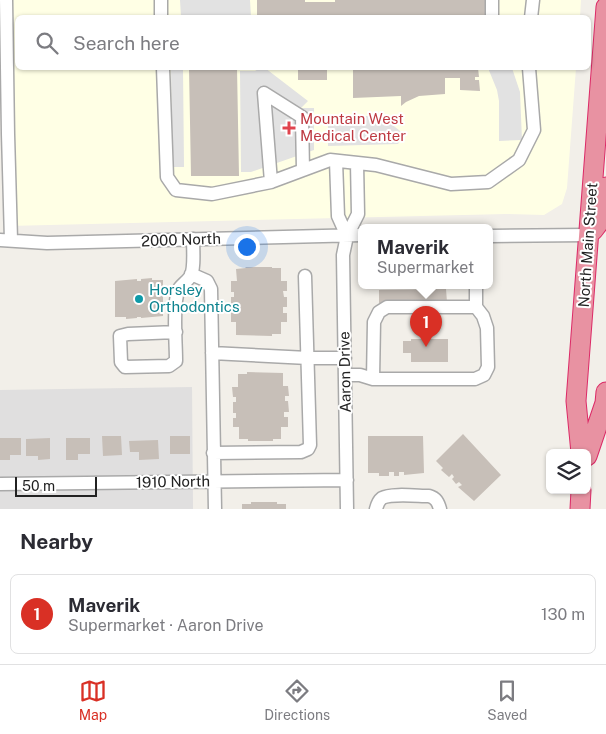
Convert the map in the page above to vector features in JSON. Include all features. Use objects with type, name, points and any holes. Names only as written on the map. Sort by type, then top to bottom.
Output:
[{"type":"highway","name":"North Main Street","points":[[581,449],[576,401],[606,7]]},
{"type":"highway","points":[[588,235],[602,217],[606,187]]},
{"type":"highway","points":[[589,449],[605,403],[606,392]]},
{"type":"highway","points":[[580,509],[581,494]]},
{"type":"street","points":[[5,240],[3,44],[6,0]]},
{"type":"street","points":[[161,0],[161,15]]},
{"type":"street","points":[[492,0],[492,15]]},
{"type":"street","points":[[531,15],[533,0]]},
{"type":"street","points":[[163,70],[167,177],[176,190],[212,194],[271,182],[330,160],[376,166],[451,184],[488,182],[519,160],[534,130],[528,70]]},
{"type":"street","points":[[271,182],[264,93],[302,117],[303,170]]},
{"type":"street","points":[[336,161],[338,216],[346,236]]},
{"type":"street","points":[[346,236],[358,214],[357,163]]},
{"type":"street","name":"2000 North","points":[[5,240],[47,242],[153,241],[358,235]]},
{"type":"street","points":[[493,236],[588,235]]},
{"type":"street","name":"Aaron Drive","points":[[346,236],[343,255],[347,509]]},
{"type":"street","points":[[176,332],[120,336],[120,362],[125,367],[169,366],[176,361],[176,332],[176,296],[178,288],[191,274],[194,256],[193,239]]},
{"type":"street","points":[[191,274],[207,281],[211,289],[213,453],[216,509]]},
{"type":"street","points":[[213,453],[301,452],[308,449],[310,445],[305,276]]},
{"type":"street","points":[[345,375],[360,375],[373,378],[475,379],[484,375],[488,367],[487,328],[483,316],[476,307],[476,289]]},
{"type":"street","points":[[373,378],[374,322],[379,312],[387,308],[476,307]]},
{"type":"street","points":[[212,353],[345,358]]},
{"type":"street","name":"1910 North","points":[[0,484],[346,480]]},
{"type":"street","points":[[376,509],[377,504],[382,498],[390,496],[429,496],[438,502],[440,509]]},
{"type":"shaded area","name":"Mountain West Medical Center","points":[[3,0],[581,0],[580,15],[15,15],[15,70],[576,70],[567,188],[562,204],[544,215],[506,214],[8,226]]},
{"type":"shaded area","points":[[180,0],[250,0],[251,15],[181,15]]},
{"type":"shaded area","points":[[171,70],[183,70],[184,167],[172,167]]},
{"type":"shaded area","points":[[268,70],[308,101],[301,108],[314,108],[314,150],[251,172],[241,172],[240,71]]},
{"type":"shaded area","points":[[489,70],[513,70],[520,92],[522,140],[499,141],[499,101],[497,90]]},
{"type":"shaded area","points":[[328,116],[381,116],[404,134],[398,144],[328,146]]},
{"type":"shaded area","points":[[192,387],[193,509],[0,509],[0,390]]},
{"type":"building","points":[[257,0],[335,2],[335,0],[487,0],[487,15],[257,15]]},
{"type":"building","points":[[189,70],[237,70],[239,176],[191,176]]},
{"type":"building","points":[[298,70],[327,70],[327,80],[298,80]]},
{"type":"building","points":[[353,70],[478,70],[479,77],[475,77],[475,80],[479,80],[480,91],[460,90],[460,78],[445,78],[445,94],[419,96],[401,106],[401,96],[353,98]]},
{"type":"building","points":[[245,267],[281,268],[281,281],[287,281],[287,291],[283,291],[284,297],[287,297],[287,307],[283,307],[283,313],[287,313],[287,322],[281,322],[281,334],[272,334],[272,336],[236,335],[236,322],[231,322],[233,307],[231,307],[231,297],[234,297],[234,292],[231,292],[231,281],[237,281],[236,269]]},
{"type":"building","name":"Horsley Orthodontics","points":[[152,278],[152,280],[163,280],[163,316],[126,319],[126,317],[115,317],[115,281],[137,279],[137,281],[141,281],[141,279]]},
{"type":"building","points":[[446,289],[447,302],[379,303],[379,290]]},
{"type":"building","points":[[411,339],[448,339],[448,362],[411,362],[411,353],[403,353],[403,341],[411,341]]},
{"type":"building","points":[[247,372],[283,373],[283,386],[288,386],[289,396],[285,396],[285,401],[288,401],[289,412],[284,412],[284,417],[288,417],[288,427],[281,427],[281,439],[273,439],[273,441],[248,441],[248,439],[239,439],[239,427],[233,427],[233,418],[236,418],[236,413],[233,413],[233,402],[236,402],[236,397],[233,397],[232,387],[238,387],[238,374],[247,374]]},
{"type":"building","points":[[463,434],[501,475],[474,501],[458,487],[462,485],[459,482],[456,484],[452,479],[454,477],[452,474],[449,477],[441,470],[443,468],[436,461]]},
{"type":"building","points":[[102,436],[121,436],[122,455],[103,456]]},
{"type":"building","points":[[170,436],[190,436],[190,454],[170,454]]},
{"type":"building","points":[[368,436],[423,436],[424,473],[404,475],[404,472],[399,472],[399,476],[394,476],[394,472],[389,472],[389,476],[379,476],[379,473],[368,473]]},
{"type":"building","points":[[0,438],[21,438],[21,455],[10,455],[10,460],[0,460]]},
{"type":"building","points":[[50,438],[50,459],[38,460],[38,456],[26,456],[26,439]]},
{"type":"building","points":[[66,438],[90,438],[90,454],[78,454],[78,460],[66,460]]},
{"type":"building","points":[[158,440],[159,459],[139,460],[139,452],[130,452],[129,441]]},
{"type":"building","points":[[251,502],[277,502],[277,504],[286,504],[286,509],[242,509],[242,504],[251,504]]},
{"type":"place","name":"Mountain West Medical Center","points":[[289,128]]},
{"type":"place","name":"Horsley Orthodontics","points":[[139,299]]},
{"type":"place","name":"Maverik","points":[[426,347]]}]
